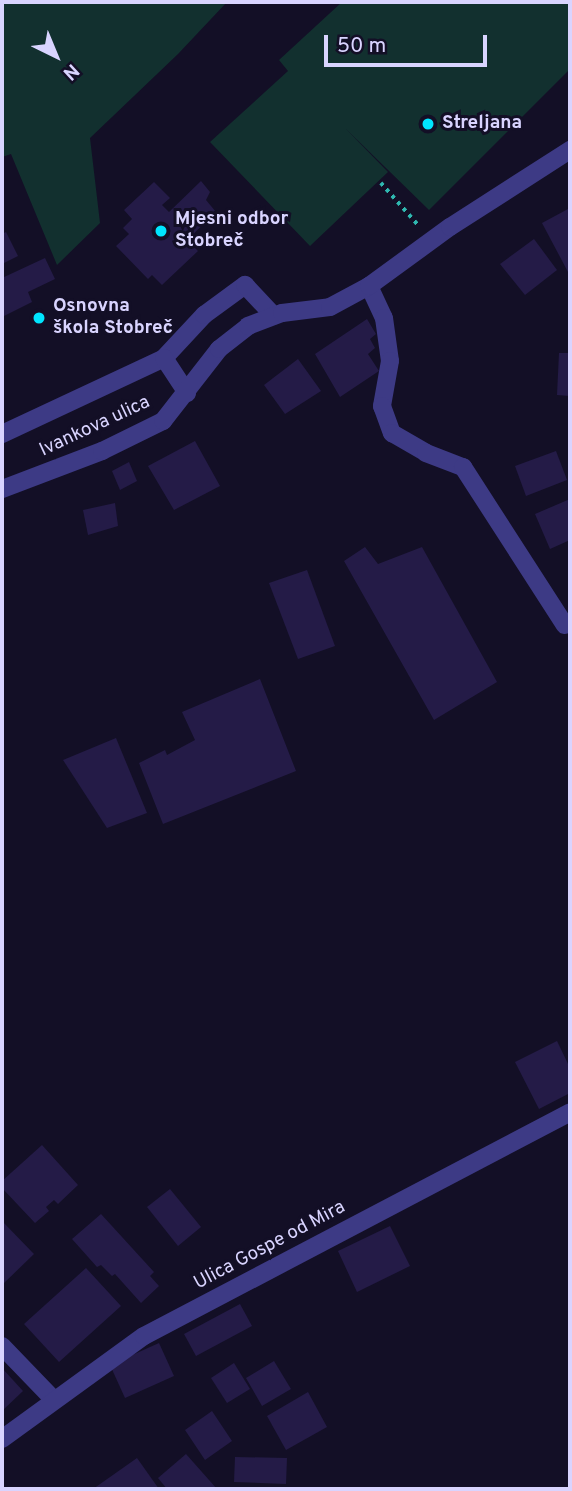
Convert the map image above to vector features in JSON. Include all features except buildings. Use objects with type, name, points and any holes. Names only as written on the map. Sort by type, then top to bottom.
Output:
[{"type":"street","name":"Ivankova ulica","points":[[2,489],[103,451],[163,421],[219,349],[248,326],[274,316],[330,307],[369,286],[430,242],[570,150]]},
{"type":"street","points":[[2,434],[164,358],[204,315],[245,285],[274,316]]},
{"type":"street","points":[[369,286],[384,318],[390,360],[382,406],[393,433],[426,453],[463,467],[565,625]]},
{"type":"street","points":[[164,358],[187,393]]},
{"type":"street","name":"Ulica Gospe od Mira","points":[[2,1439],[144,1336],[570,1112]]},
{"type":"street","points":[[2,1346],[54,1400]]},
{"type":"path","points":[[381,183],[410,213],[430,242]]},
{"type":"green space","points":[[2,2],[227,2],[178,54],[90,138],[100,223],[57,265],[11,154],[2,157]]},
{"type":"green space","name":"Streljana","points":[[342,2],[570,2],[570,69],[429,210],[345,128],[388,172],[310,246],[210,142],[288,71],[279,60]]},
{"type":"place","name":"Streljana","points":[[428,124]]},
{"type":"place","name":"Mjesni odbor Stobreč","points":[[161,231]]},
{"type":"place","name":"Osnovna škola Stobreč","points":[[39,318]]}]
